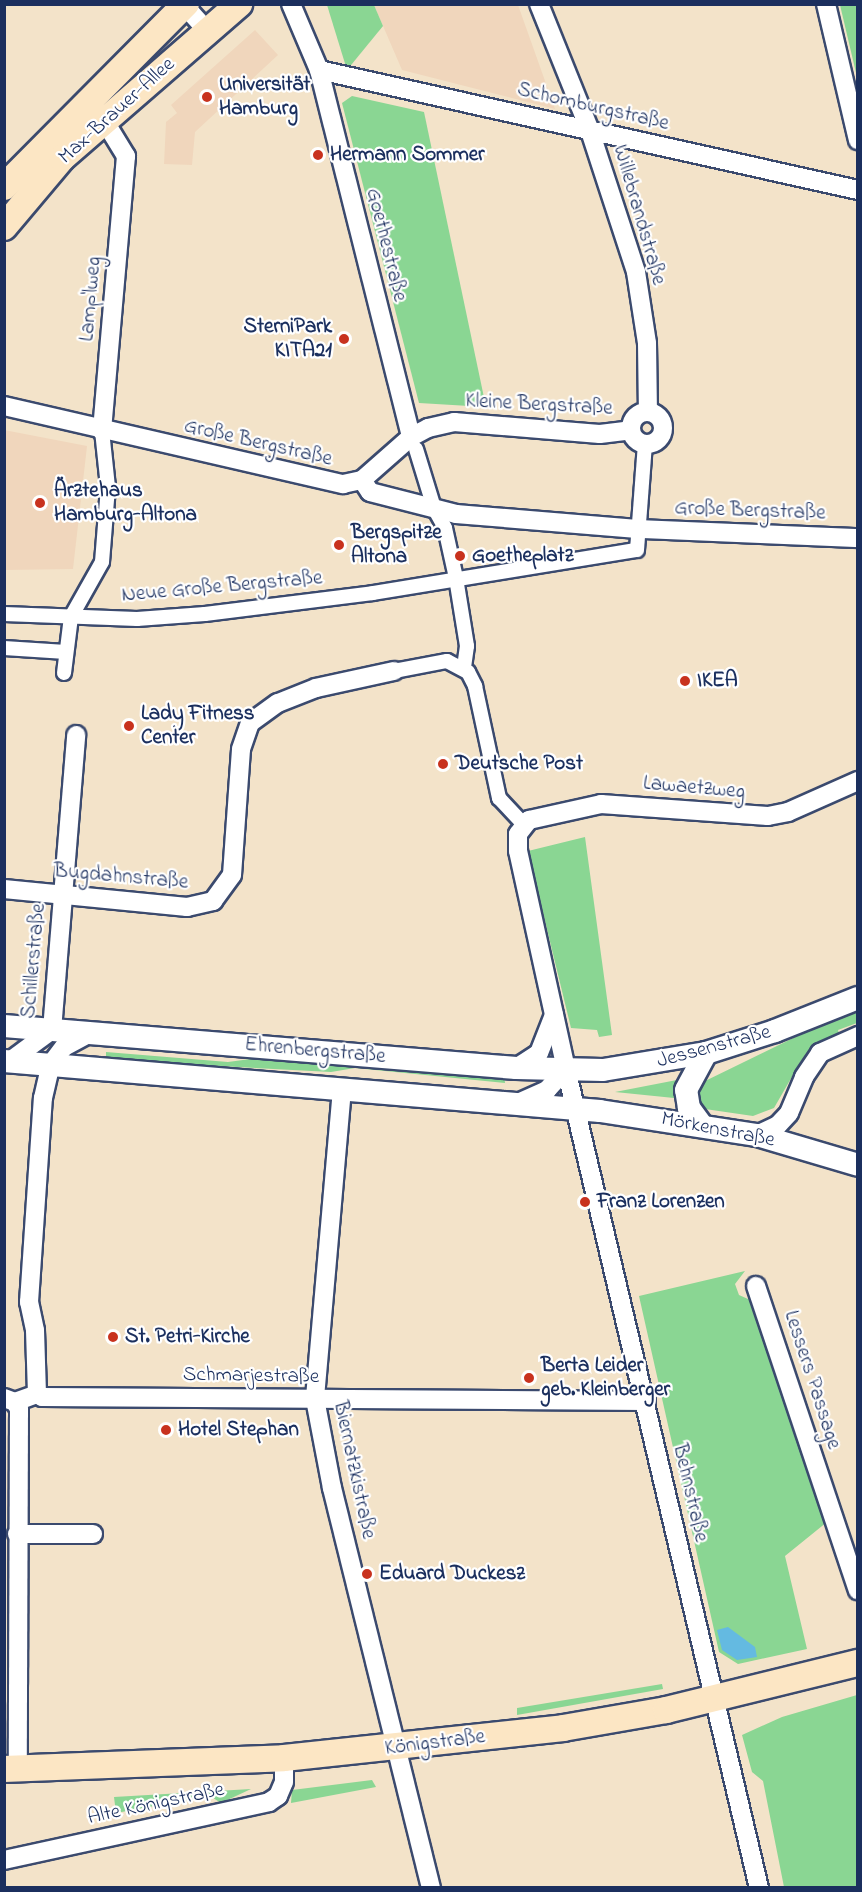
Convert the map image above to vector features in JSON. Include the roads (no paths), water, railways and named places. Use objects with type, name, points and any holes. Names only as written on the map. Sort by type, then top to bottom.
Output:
[{"type":"main road","name":"Max-Brauer-Allee","points":[[4,187],[214,26],[239,4]]},
{"type":"main road","name":"Max-Brauer-Allee","points":[[4,227],[107,108],[143,48],[184,5]]},
{"type":"main road","points":[[107,108],[143,48]]},
{"type":"main road","name":"Königstraße","points":[[11,1768],[284,1758],[396,1748],[563,1728],[715,1698],[858,1663]]},
{"type":"street","name":"Goethestraße","points":[[291,4],[319,70],[413,443]]},
{"type":"street","name":"Willebrandstraße","points":[[539,4],[590,131],[636,272],[647,343],[648,412],[661,421],[662,432],[656,441],[645,444]]},
{"type":"street","points":[[826,4],[858,140]]},
{"type":"street","points":[[184,5],[202,25],[214,26]]},
{"type":"street","name":"Schomburgstraße","points":[[319,70],[858,190]]},
{"type":"street","name":"Lamp'lweg","points":[[71,617],[102,562],[107,513],[102,431],[126,162],[123,145],[107,108]]},
{"type":"street","name":"Große Bergstraße","points":[[4,406],[331,484],[362,480],[370,492],[434,508],[519,521],[640,529],[858,538]]},
{"type":"street","points":[[456,578],[637,550],[645,444],[636,439],[631,430],[637,416],[648,412]]},
{"type":"street","name":"Kleine Bergstraße","points":[[413,443],[428,428],[454,422],[600,434],[631,430]]},
{"type":"street","points":[[362,480],[413,443],[434,508],[445,528],[467,646],[464,668],[475,686],[499,798],[523,824]]},
{"type":"street","name":"Neue Große Bergstraße","points":[[4,614],[71,617],[205,614],[406,587],[456,578]]},
{"type":"street","points":[[64,673],[71,617]]},
{"type":"street","points":[[4,648],[66,652]]},
{"type":"street","name":"Bugdahnstraße","points":[[4,889],[187,907],[213,902],[232,875],[242,749],[250,723],[278,703],[316,688],[443,661],[464,668]]},
{"type":"street","name":"Schillerstraße","points":[[7,1061],[52,1030],[76,735]]},
{"type":"street","name":"Lawaetzweg","points":[[523,824],[571,808],[601,804],[768,816],[788,812],[858,782]]},
{"type":"street","name":"Behnstraße","points":[[523,824],[518,834],[518,851],[554,1015],[759,1887]]},
{"type":"street","name":"Jessenstraße","points":[[566,1069],[626,1068],[706,1053],[775,1031],[858,998]]},
{"type":"street","points":[[516,1068],[539,1053],[554,1015]]},
{"type":"street","name":"Ehrenbergstraße","points":[[4,1026],[516,1068],[566,1069]]},
{"type":"street","points":[[37,1394],[30,1284],[43,1098],[51,1064],[64,1047],[90,1033]]},
{"type":"street","points":[[757,1134],[778,1125],[789,1113],[804,1077],[820,1053],[858,1036]]},
{"type":"street","points":[[700,1123],[689,1108],[686,1090],[706,1053]]},
{"type":"street","name":"Ehrenbergstraße","points":[[7,1061],[576,1108]]},
{"type":"street","name":"Ehrenbergstraße","points":[[518,1103],[547,1090],[566,1069]]},
{"type":"street","name":"Biernatzkistraße","points":[[342,1089],[315,1399],[332,1488],[431,1887]]},
{"type":"street","name":"Mörkenstraße","points":[[576,1108],[700,1123],[757,1134],[858,1165]]},
{"type":"street","name":"Lessers Passage","points":[[756,1286],[858,1590]]},
{"type":"street","name":"Schmarjestraße","points":[[10,1400],[37,1394],[42,1397],[646,1401]]},
{"type":"street","points":[[10,1400],[19,1409],[11,1768]]},
{"type":"street","points":[[17,1534],[93,1534]]},
{"type":"street","name":"Alte Königstraße","points":[[4,1860],[270,1802],[278,1796],[284,1782],[284,1758]]},
{"type":"water","points":[[728,1627],[755,1647],[757,1657],[737,1660],[722,1650],[717,1630]]},
{"type":"place","name":"Universität Hamburg","points":[[207,97]]},
{"type":"place","name":"Hermann Sommer","points":[[318,155]]},
{"type":"place","name":"SterniPark KITA21","points":[[344,339]]},
{"type":"place","name":"Ärztehaus Hamburg-Altona","points":[[40,503]]},
{"type":"place","name":"Bergspitze Altona","points":[[339,545]]},
{"type":"place","name":"Goetheplatz","points":[[460,556]]},
{"type":"place","name":"IKEA","points":[[685,681]]},
{"type":"place","name":"Lady Fitness Center","points":[[129,726]]},
{"type":"place","name":"Deutsche Post","points":[[443,764]]},
{"type":"place","name":"Franz Lorenzen","points":[[585,1202]]},
{"type":"place","name":"St. Petri-Kirche","points":[[113,1337]]},
{"type":"place","name":"Berta Leider geb. Kleinberger","points":[[529,1378]]},
{"type":"place","name":"Hotel Stephan","points":[[166,1430]]},
{"type":"place","name":"Eduard Duckesz","points":[[367,1574]]}]
